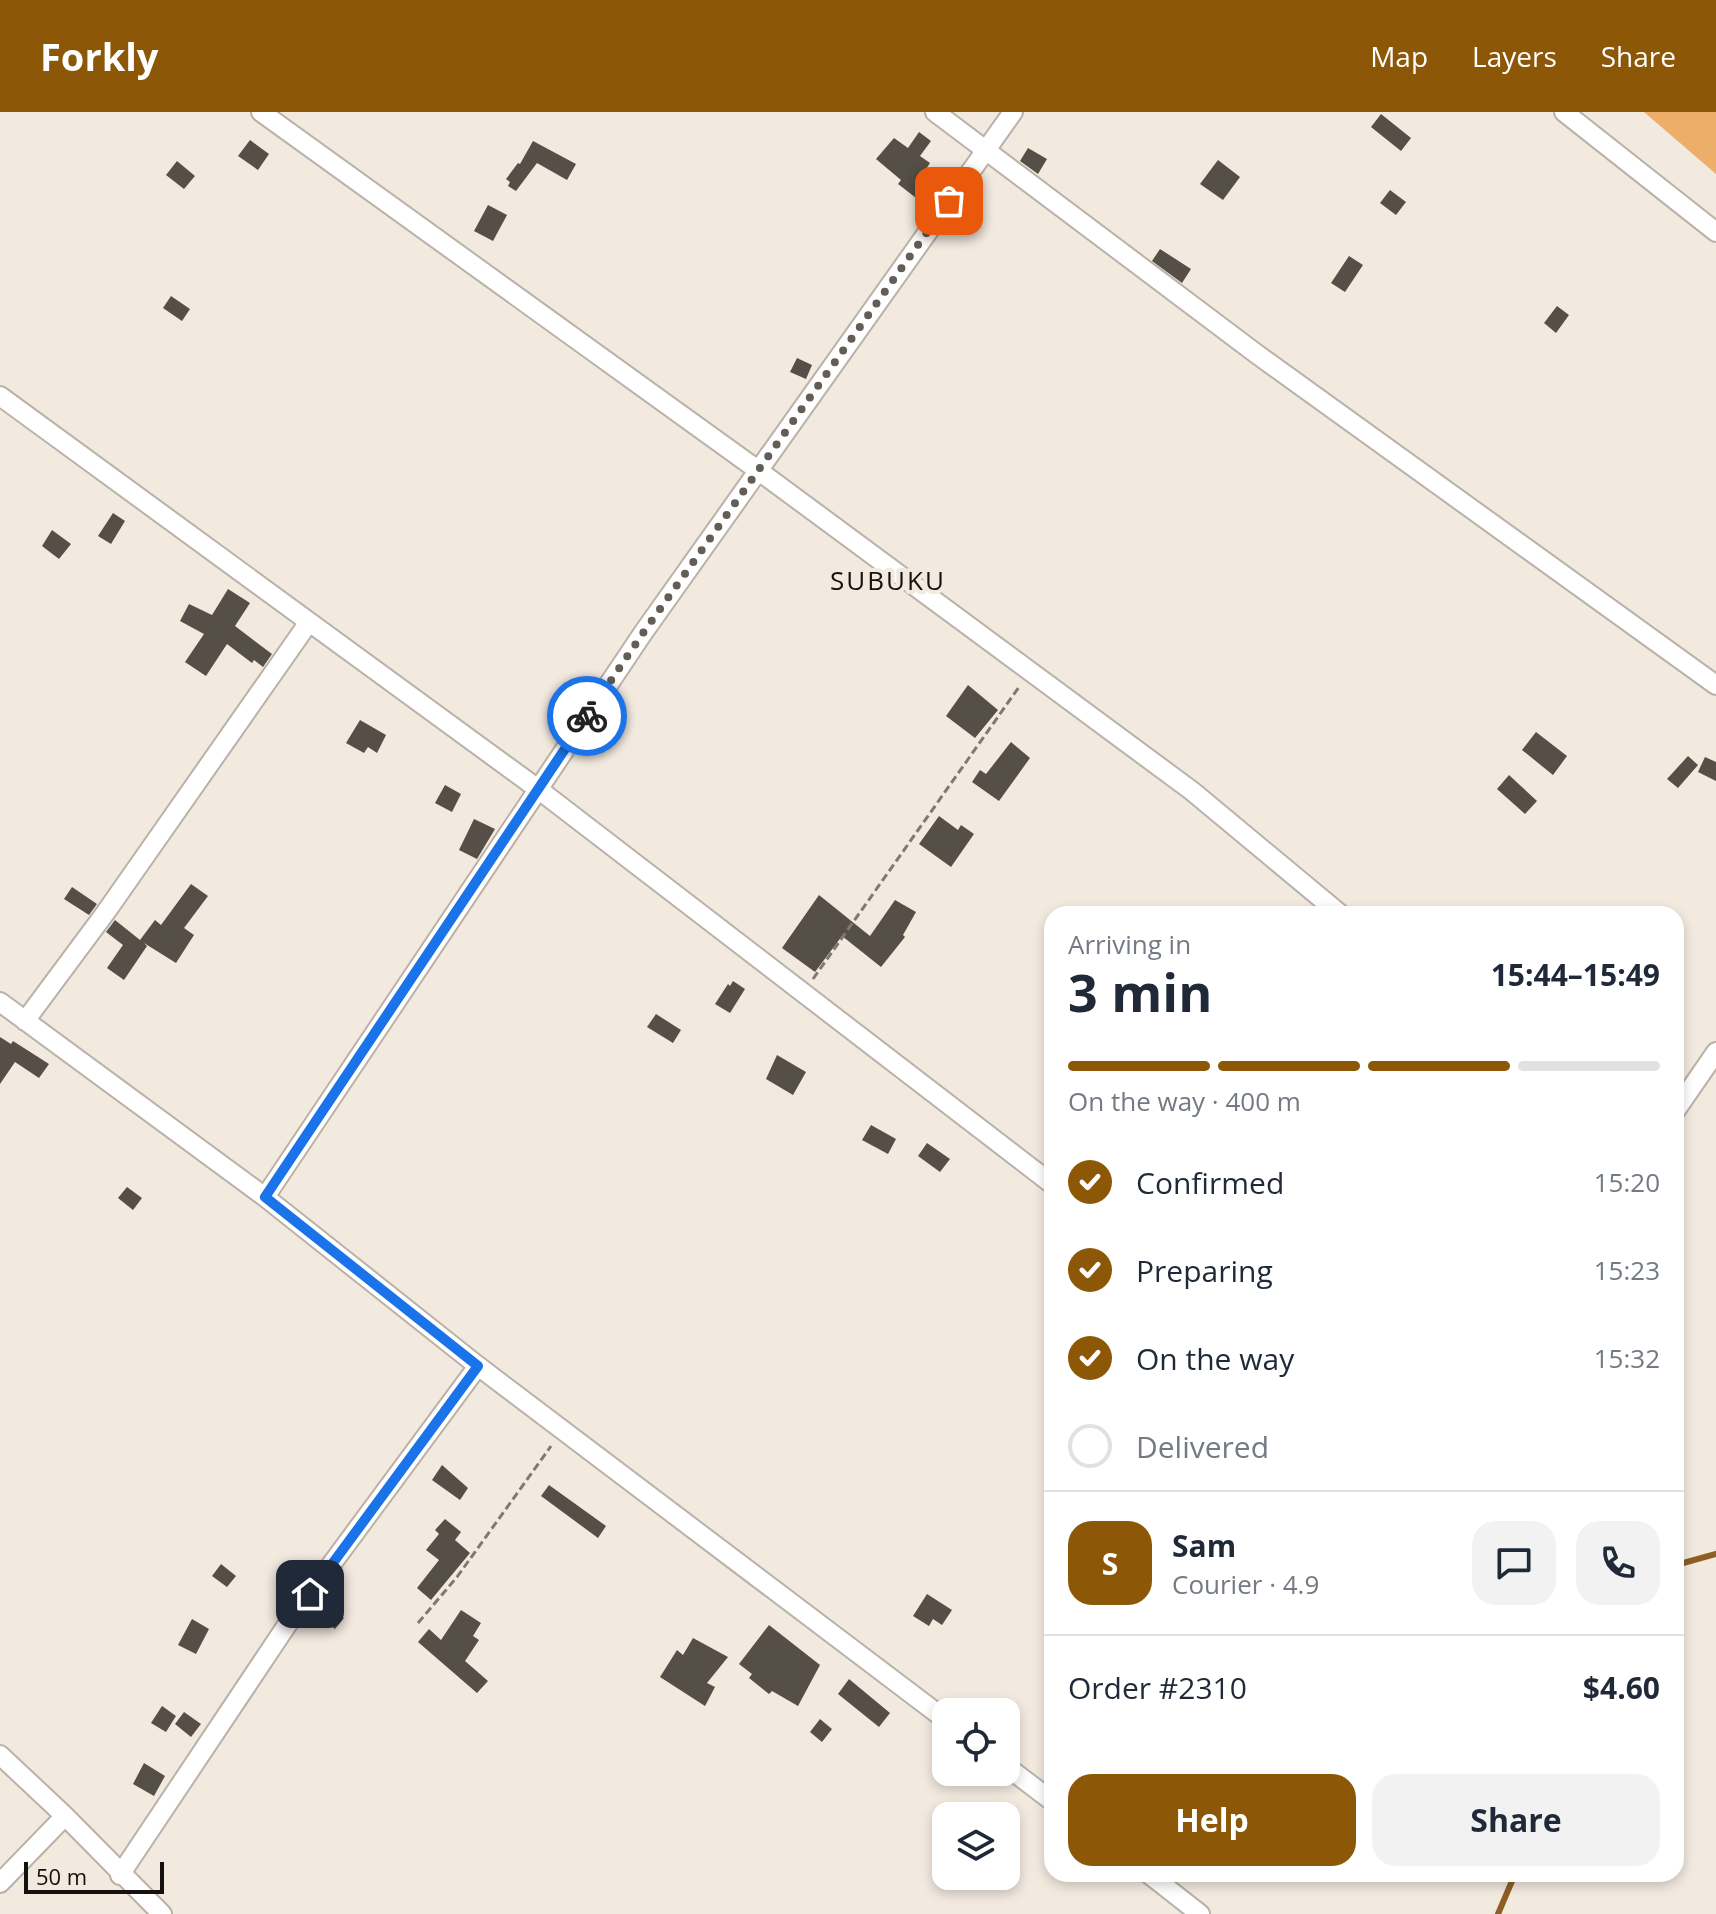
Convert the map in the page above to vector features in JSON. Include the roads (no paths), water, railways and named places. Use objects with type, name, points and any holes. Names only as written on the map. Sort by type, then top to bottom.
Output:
[{"type":"street","points":[[261,112],[759,471],[1192,791],[1330,906]]},
{"type":"street","points":[[935,112],[1258,355],[1716,685]]},
{"type":"street","points":[[265,1197],[643,633],[1013,112]]},
{"type":"street","points":[[1564,112],[1716,232]]},
{"type":"street","points":[[0,396],[538,789],[1044,1178]]},
{"type":"street","points":[[25,1021],[106,912],[309,622]]},
{"type":"street","points":[[0,1002],[265,1197],[478,1366],[932,1709]]},
{"type":"street","points":[[1684,1098],[1716,1052]]},
{"type":"street","points":[[120,1875],[291,1619],[478,1366]]},
{"type":"street","points":[[0,1755],[162,1914]]},
{"type":"street","points":[[1020,1777],[1044,1795]]},
{"type":"street","points":[[0,1883],[65,1816]]},
{"type":"street","points":[[1159,1882],[1200,1914]]},
{"type":"waterway","points":[[1684,1563],[1716,1554]]},
{"type":"waterway","points":[[1498,1914],[1512,1882]]},
{"type":"district","name":"SUBUKU","points":[[888,581]]}]
